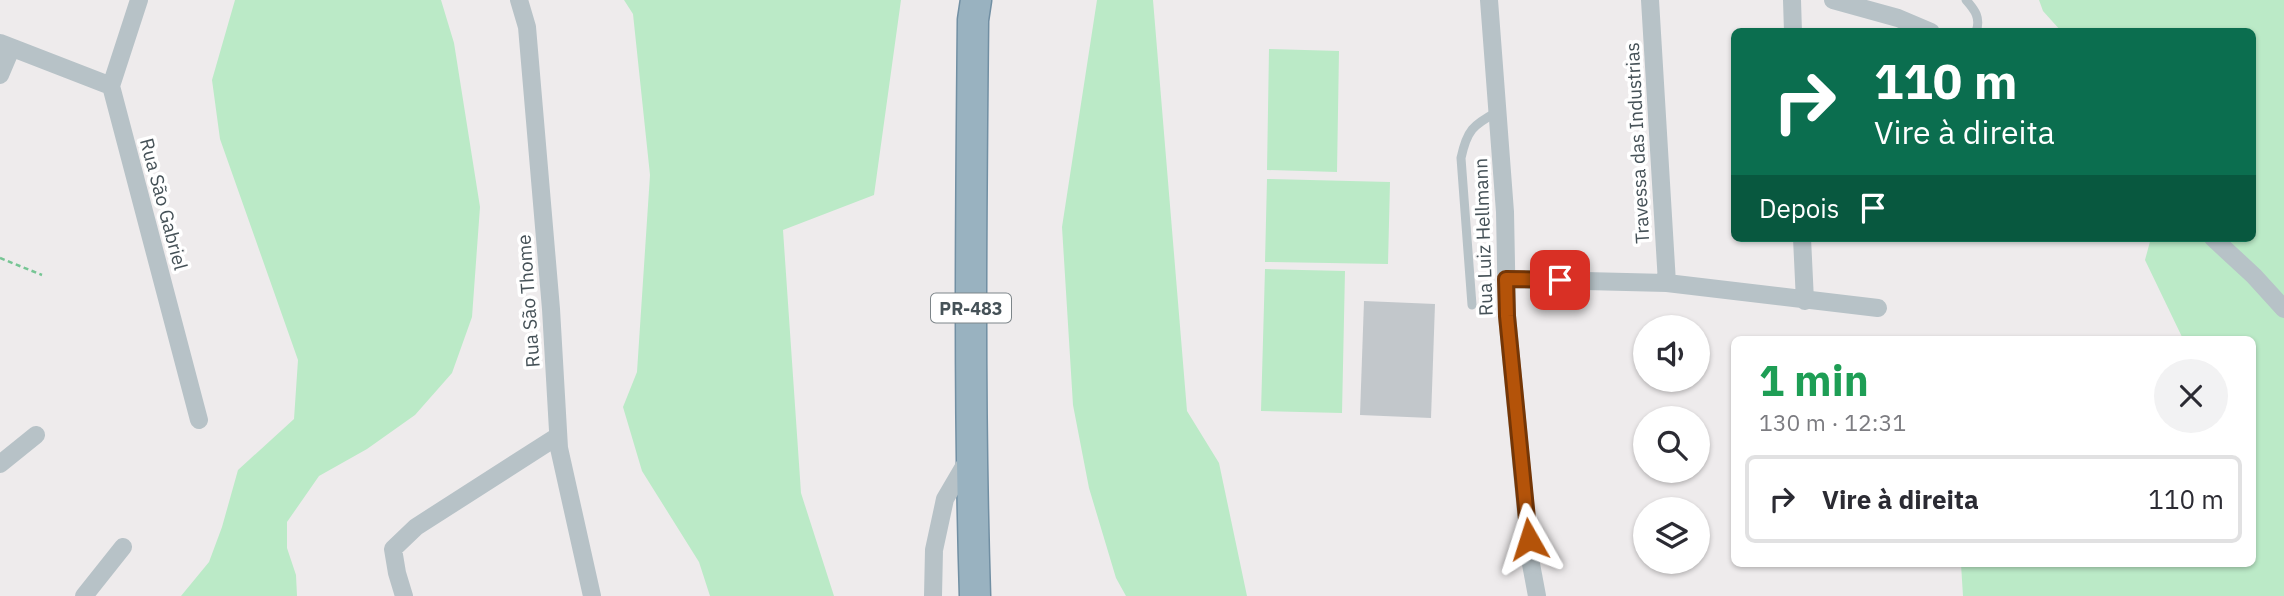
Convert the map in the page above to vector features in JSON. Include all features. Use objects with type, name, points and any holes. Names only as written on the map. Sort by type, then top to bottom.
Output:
[{"type":"highway","name":"PR-483","points":[[973,7],[971,455],[975,596]]},
{"type":"street","points":[[0,75],[6,46],[111,86],[139,0]]},
{"type":"street","name":"Rua São Thome","points":[[519,0],[527,27],[551,309],[559,448],[592,596]]},
{"type":"street","name":"Rua Luiz Hellmann","points":[[1489,0],[1505,212],[1509,343],[1531,564],[1537,596]]},
{"type":"street","name":"Travessa das Industrias","points":[[1650,0],[1667,283]]},
{"type":"street","points":[[1792,0],[1793,28]]},
{"type":"street","points":[[1833,0],[1898,18],[1922,28]]},
{"type":"street","name":"Rua São Gabriel","points":[[111,86],[199,420]]},
{"type":"street","points":[[1802,242],[1805,301]]},
{"type":"street","points":[[2217,242],[2284,309]]},
{"type":"street","points":[[1506,279],[1667,283],[1878,308]]},
{"type":"street","points":[[0,464],[36,435]]},
{"type":"street","points":[[404,596],[393,549],[416,527],[558,436]]},
{"type":"street","points":[[933,596],[934,550],[945,499],[971,455]]},
{"type":"street","points":[[84,596],[122,547]]},
{"type":"lane","points":[[1966,0],[1976,10],[1978,28]]},
{"type":"lane","points":[[1472,305],[1461,158],[1465,139],[1474,124],[1497,111]]},
{"type":"path","points":[[0,258],[42,275]]},
{"type":"green space","points":[[235,0],[441,0],[454,43],[480,207],[472,317],[452,373],[415,415],[367,449],[319,476],[287,522],[287,548],[296,575],[297,596],[181,596],[209,562],[238,470],[294,419],[298,360],[220,139],[212,80]]},
{"type":"green space","points":[[624,0],[901,0],[874,195],[783,230],[801,493],[834,596],[710,596],[699,562],[642,471],[623,407],[637,372],[650,175],[633,14]]},
{"type":"green space","points":[[1097,0],[1153,0],[1187,411],[1219,463],[1247,596],[1126,596],[1116,578],[1089,488],[1073,405],[1062,227]]},
{"type":"green space","points":[[2039,0],[2284,0],[2284,596],[1963,596],[1961,567],[2256,567],[2256,336],[2182,336],[2145,260],[2150,242],[2256,242],[2256,28],[2058,28],[2043,11]]},
{"type":"green space","points":[[1269,49],[1339,51],[1337,172],[1267,170]]},
{"type":"green space","points":[[1267,179],[1390,182],[1388,264],[1265,262]]},
{"type":"green space","points":[[1265,269],[1345,271],[1342,413],[1261,411]]},
{"type":"building","points":[[1364,301],[1435,304],[1431,418],[1360,415]]},
{"type":"route","points":[[1529,539],[1507,316],[1506,279],[1560,280]]}]
